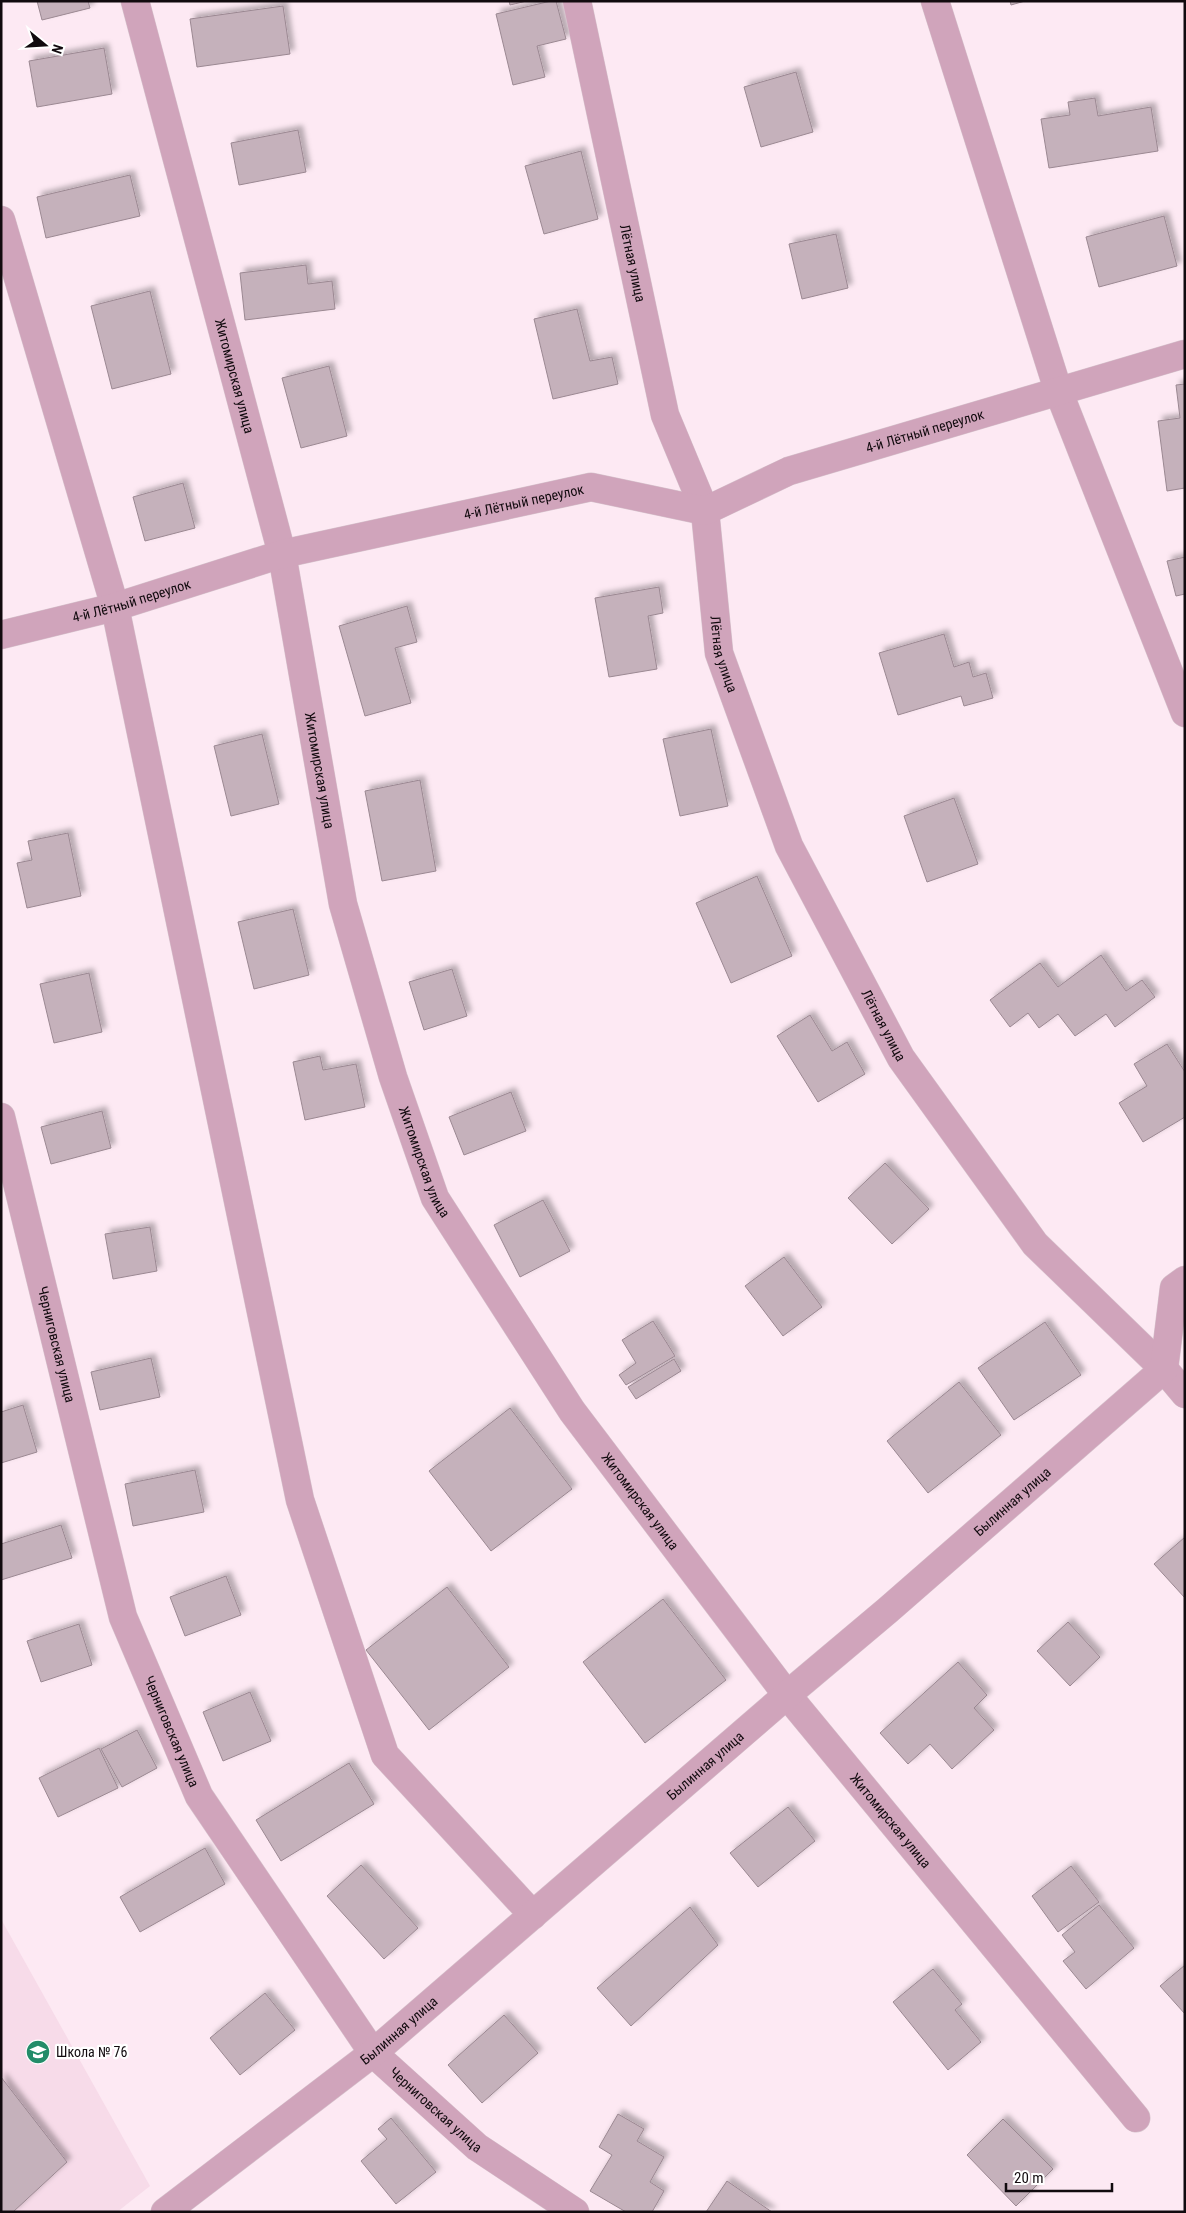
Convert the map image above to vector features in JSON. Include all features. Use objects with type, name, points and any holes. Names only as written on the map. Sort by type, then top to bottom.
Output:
[{"type":"street","name":"Житомирская улица","points":[[135,1],[282,554],[343,904],[393,1077],[435,1198],[572,1411],[787,1695],[1136,2118]]},
{"type":"street","name":"Лётная улица","points":[[577,1],[665,415],[705,511],[719,653],[788,846],[901,1058],[1035,1244],[1164,1369]]},
{"type":"street","points":[[935,1],[1058,390],[1185,713]]},
{"type":"street","points":[[1,220],[115,607],[300,1500],[385,1755],[533,1915]]},
{"type":"street","name":"4-й Лётный переулок","points":[[1,635],[115,607],[282,554],[591,487],[705,511],[789,471],[1185,354]]},
{"type":"street","name":"Черниговская улица","points":[[1,1117],[123,1617],[198,1796],[373,2053],[477,2147],[575,2212]]},
{"type":"street","points":[[1185,1280],[1174,1288],[1164,1369],[1185,1394]]},
{"type":"street","name":"Былинная улица","points":[[165,2212],[373,2053],[888,1610],[1164,1369]]},
{"type":"shaded area","name":"Школа № 76","points":[[1,1919],[150,2186],[117,2212],[1,2212]]},
{"type":"building","points":[[37,1],[88,1],[90,8],[42,20]]},
{"type":"building","points":[[509,1],[527,1],[510,5]]},
{"type":"building","points":[[556,1],[566,39],[537,46],[545,77],[513,85],[496,14]]},
{"type":"building","points":[[1010,1],[1025,1],[1011,5]]},
{"type":"building","points":[[283,6],[290,54],[197,67],[190,19]]},
{"type":"building","points":[[104,48],[112,94],[37,107],[29,61]]},
{"type":"building","points":[[796,72],[813,132],[761,147],[744,87]]},
{"type":"building","points":[[1095,98],[1098,116],[1151,107],[1158,151],[1049,168],[1041,119],[1070,115],[1068,102]]},
{"type":"building","points":[[298,130],[306,172],[239,185],[231,143]]},
{"type":"building","points":[[581,151],[598,219],[544,234],[525,166]]},
{"type":"building","points":[[130,175],[140,216],[46,238],[37,197]]},
{"type":"building","points":[[1164,216],[1177,266],[1099,287],[1086,237]]},
{"type":"building","points":[[836,234],[848,288],[802,299],[789,244]]},
{"type":"building","points":[[306,265],[308,284],[332,281],[335,309],[245,320],[240,273]]},
{"type":"building","points":[[150,291],[171,374],[112,389],[91,306]]},
{"type":"building","points":[[577,309],[590,361],[612,357],[618,384],[553,399],[534,319]]},
{"type":"building","points":[[329,366],[347,436],[301,448],[282,378]]},
{"type":"building","points":[[1185,384],[1185,488],[1167,491],[1158,421],[1180,418],[1176,385]]},
{"type":"building","points":[[183,483],[195,528],[145,541],[133,497]]},
{"type":"building","points":[[1185,557],[1185,594],[1176,596],[1167,561]]},
{"type":"building","points":[[659,587],[663,613],[648,616],[657,669],[609,677],[595,598]]},
{"type":"building","points":[[407,606],[417,642],[395,648],[411,703],[365,716],[339,626]]},
{"type":"building","points":[[944,634],[954,667],[969,662],[973,677],[986,673],[993,698],[964,706],[961,696],[898,715],[879,653]]},
{"type":"building","points":[[711,729],[728,806],[680,816],[663,739]]},
{"type":"building","points":[[262,734],[279,804],[231,816],[214,746]]},
{"type":"building","points":[[420,780],[436,871],[382,881],[365,791]]},
{"type":"building","points":[[954,798],[978,864],[927,882],[904,816]]},
{"type":"building","points":[[68,833],[81,896],[27,908],[17,863],[32,860],[28,841]]},
{"type":"building","points":[[757,876],[792,956],[731,983],[696,903]]},
{"type":"building","points":[[293,909],[309,975],[254,989],[238,922]]},
{"type":"building","points":[[1101,955],[1126,991],[1142,980],[1155,997],[1115,1027],[1106,1014],[1075,1036],[1058,1014],[1039,1028],[1028,1013],[1010,1027],[990,1000],[1040,963],[1058,987]]},
{"type":"building","points":[[452,969],[467,1016],[424,1030],[409,982]]},
{"type":"building","points":[[89,973],[102,1032],[54,1043],[40,984]]},
{"type":"building","points":[[810,1015],[832,1051],[847,1042],[865,1074],[818,1102],[777,1036]]},
{"type":"building","points":[[1167,1044],[1185,1072],[1185,1117],[1143,1142],[1119,1103],[1147,1086],[1134,1064]]},
{"type":"building","points":[[320,1056],[323,1070],[356,1064],[365,1107],[305,1120],[293,1062]]},
{"type":"building","points":[[511,1092],[526,1131],[464,1155],[449,1117]]},
{"type":"building","points":[[102,1111],[111,1148],[51,1164],[41,1127]]},
{"type":"building","points":[[885,1163],[929,1209],[892,1244],[848,1198]]},
{"type":"building","points":[[543,1200],[570,1251],[520,1277],[494,1225]]},
{"type":"building","points":[[150,1227],[157,1271],[113,1279],[105,1234]]},
{"type":"building","points":[[784,1257],[822,1307],[783,1336],[745,1286]]},
{"type":"building","points":[[653,1321],[675,1356],[626,1385],[619,1375],[636,1363],[622,1340]]},
{"type":"building","points":[[1045,1322],[1081,1375],[1014,1420],[978,1368]]},
{"type":"building","points":[[151,1358],[160,1397],[100,1410],[91,1372]]},
{"type":"building","points":[[674,1359],[681,1371],[636,1399],[628,1387]]},
{"type":"building","points":[[959,1382],[1001,1435],[928,1493],[887,1441]]},
{"type":"building","points":[[23,1405],[37,1452],[1,1463],[1,1412]]},
{"type":"building","points":[[510,1408],[572,1489],[491,1551],[429,1471]]},
{"type":"building","points":[[195,1470],[204,1512],[133,1526],[125,1484]]},
{"type":"building","points":[[61,1525],[72,1558],[1,1580],[1,1544]]},
{"type":"building","points":[[1185,1537],[1185,1598],[1154,1564]]},
{"type":"building","points":[[226,1576],[241,1615],[185,1636],[170,1597]]},
{"type":"building","points":[[447,1587],[509,1667],[429,1730],[366,1650]]},
{"type":"building","points":[[663,1599],[726,1680],[645,1743],[583,1662]]},
{"type":"building","points":[[1068,1622],[1100,1657],[1070,1686],[1037,1651]]},
{"type":"building","points":[[79,1624],[92,1665],[41,1682],[27,1641]]},
{"type":"building","points":[[958,1662],[987,1695],[974,1708],[994,1730],[952,1769],[930,1744],[908,1764],[880,1733]]},
{"type":"building","points":[[250,1692],[271,1741],[223,1761],[203,1712]]},
{"type":"building","points":[[137,1730],[157,1768],[122,1787],[101,1749]]},
{"type":"building","points":[[99,1748],[118,1788],[58,1817],[39,1778]]},
{"type":"building","points":[[349,1763],[374,1804],[281,1861],[256,1820]]},
{"type":"building","points":[[788,1807],[815,1841],[758,1887],[730,1853]]},
{"type":"building","points":[[205,1848],[225,1884],[140,1932],[120,1897]]},
{"type":"building","points":[[361,1865],[418,1928],[384,1959],[327,1896]]},
{"type":"building","points":[[1071,1866],[1099,1902],[1058,1932],[1032,1896]]},
{"type":"building","points":[[1099,1905],[1134,1948],[1086,1989],[1063,1961],[1075,1952],[1062,1935]]},
{"type":"building","points":[[690,1907],[718,1945],[631,2026],[597,1988]]},
{"type":"building","points":[[1185,1965],[1185,2014],[1160,1986]]},
{"type":"building","points":[[933,1969],[962,2004],[955,2010],[981,2042],[948,2070],[893,2002]]},
{"type":"building","points":[[265,1993],[295,2030],[240,2075],[210,2038]]},
{"type":"building","points":[[504,2015],[538,2053],[482,2103],[448,2065]]},
{"type":"building","points":[[1,2077],[67,2162],[13,2212],[1,2212]]},
{"type":"building","points":[[618,2114],[644,2129],[637,2141],[664,2157],[650,2182],[664,2191],[652,2212],[626,2212],[590,2191],[612,2155],[599,2147]]},
{"type":"building","points":[[391,2118],[436,2172],[396,2204],[361,2161],[387,2139],[378,2129]]},
{"type":"building","points":[[1003,2119],[1053,2169],[1016,2206],[967,2155]]},
{"type":"building","points":[[727,2181],[772,2212],[706,2212]]},
{"type":"place","name":"Школа № 76","points":[[38,2052]]}]
